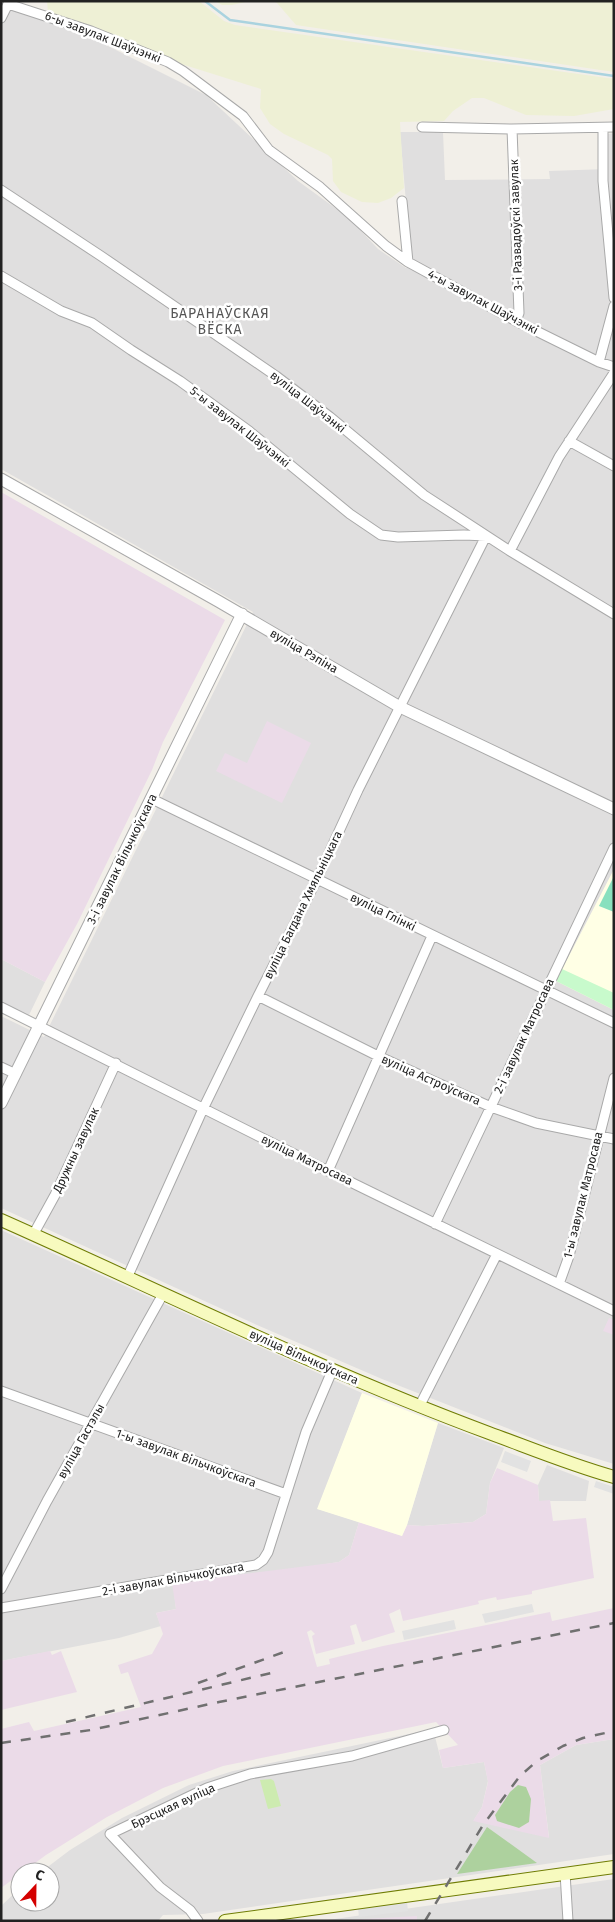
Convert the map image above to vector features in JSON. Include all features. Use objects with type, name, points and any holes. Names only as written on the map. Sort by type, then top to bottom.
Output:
[{"type":"main road","name":"вуліца Вільчкоўскага","points":[[3,1224],[33,1235],[332,1371],[419,1407],[562,1460],[614,1477]]},
{"type":"main road","points":[[225,1921],[614,1867]]},
{"type":"street","name":"6-ы завулак Шаўчэнкі","points":[[1,18],[8,4],[27,8],[100,34],[183,70]]},
{"type":"street","name":"4-ы завулак Шаўчэнкі","points":[[183,70],[243,116],[269,150],[320,187],[386,246],[408,262],[516,320],[599,362],[614,367]]},
{"type":"street","points":[[422,126],[512,129],[614,127]]},
{"type":"street","points":[[603,128],[603,181],[614,298]]},
{"type":"street","name":"3-і Развадоўскі завулак","points":[[512,129],[519,312],[516,320]]},
{"type":"street","name":"вуліца Шаўчэнкі","points":[[1,190],[276,376],[330,417],[424,495],[510,552],[614,614]]},
{"type":"street","points":[[402,201],[408,262]]},
{"type":"street","name":"5-ы завулак Шаўчэнкі","points":[[1,276],[61,312],[92,323],[180,381],[249,432],[350,514],[381,535],[398,537],[486,536]]},
{"type":"street","points":[[599,362],[614,306]]},
{"type":"street","points":[[510,552],[569,441],[614,373]]},
{"type":"street","points":[[569,441],[614,466]]},
{"type":"street","name":"вуліца Рэпіна","points":[[1,479],[242,614],[400,707],[614,809]]},
{"type":"street","name":"вуліца Багдана Хмяльніцкага","points":[[127,1278],[203,1109],[317,879],[358,790],[486,536]]},
{"type":"street","name":"3-і завулак Вільчкоўскага","points":[[1,1103],[242,614]]},
{"type":"street","name":"вуліца Глінкі","points":[[152,799],[614,1023]]},
{"type":"street","name":"2-і завулак Матросава","points":[[435,1224],[614,848]]},
{"type":"street","points":[[328,1172],[432,936]]},
{"type":"street","name":"вуліца Астроўскага","points":[[258,996],[378,1056],[491,1107],[536,1123],[614,1139]]},
{"type":"street","name":"вуліца Матросава","points":[[1,1006],[328,1172],[614,1311]]},
{"type":"street","name":"Дружны завулак","points":[[33,1235],[55,1195],[116,1063]]},
{"type":"street","points":[[1,1068],[16,1074]]},
{"type":"street","name":"1-ы завулак Матросава","points":[[559,1284],[569,1256],[614,1078]]},
{"type":"street","points":[[419,1407],[497,1254]]},
{"type":"street","name":"вуліца Гастэлы","points":[[1,1589],[163,1294]]},
{"type":"street","name":"2-і завулак Вільчкоўскага","points":[[1,1608],[256,1564],[263,1560],[268,1552],[306,1432],[332,1371]]},
{"type":"street","name":"1-ы завулак Вільчкоўскага","points":[[1,1391],[286,1494]]},
{"type":"street","name":"Брэсцкая вуліца","points":[[198,1921],[190,1910],[160,1887],[110,1834],[206,1788],[250,1774],[352,1756],[444,1730]]},
{"type":"street","points":[[565,1873],[568,1921]]},
{"type":"shaded area","points":[[47,1],[199,1],[224,21],[235,25],[614,79],[614,109],[574,116],[526,115],[484,98],[472,98],[453,111],[444,121],[400,122],[404,188],[391,198],[378,203],[362,202],[341,192],[333,181],[332,159],[328,155],[284,134],[270,124],[260,108],[261,89],[175,62],[95,27],[48,12]]},
{"type":"shaded area","points":[[215,1],[250,1],[222,5]]},
{"type":"shaded area","points":[[273,1],[614,1],[614,72],[296,25],[277,3]]},
{"type":"shaded area","points":[[1,5],[90,37],[206,95],[298,181],[349,218],[378,249],[406,268],[411,261],[400,132],[443,132],[445,180],[550,179],[549,171],[607,169],[608,134],[614,133],[614,1464],[545,1443],[382,1379],[257,1325],[1,1208],[1,1016],[44,1037],[253,612],[1,469]]},
{"type":"shaded area","points":[[1,492],[225,620],[163,742],[152,770],[77,924],[45,982],[1,959]]},
{"type":"shaded area","points":[[267,721],[311,743],[282,803],[216,771],[225,753],[247,763]]},
{"type":"shaded area","points":[[614,869],[614,1010],[556,981]]},
{"type":"shaded area","points":[[1,959],[45,982],[29,1015],[1,1001]]},
{"type":"shaded area","points":[[1,1230],[362,1393],[318,1509],[359,1522],[349,1555],[339,1562],[173,1583],[176,1609],[156,1613],[161,1626],[119,1638],[1,1661]]},
{"type":"shaded area","points":[[609,1318],[614,1320],[614,1335],[603,1331]]},
{"type":"shaded area","points":[[362,1393],[438,1423],[402,1536],[317,1509]]},
{"type":"shaded area","points":[[438,1423],[504,1448],[490,1483],[486,1514],[473,1522],[423,1526],[407,1525]]},
{"type":"shaded area","points":[[505,1451],[531,1461],[527,1472],[501,1462]]},
{"type":"shaded area","points":[[547,1465],[589,1481],[586,1501],[539,1501],[538,1485]]},
{"type":"shaded area","points":[[497,1468],[538,1485],[539,1501],[550,1500],[553,1521],[586,1518],[594,1578],[532,1591],[532,1594],[497,1600],[496,1597],[478,1601],[479,1604],[403,1621],[400,1609],[389,1614],[395,1632],[362,1642],[356,1624],[350,1626],[355,1644],[316,1654],[312,1636],[315,1634],[311,1630],[307,1632],[317,1667],[330,1664],[329,1659],[383,1646],[550,1612],[552,1621],[614,1608],[614,1739],[576,1745],[540,1765],[549,1838],[473,1821],[482,1807],[488,1782],[484,1762],[443,1768],[439,1750],[458,1745],[436,1722],[223,1766],[163,1788],[107,1817],[37,1862],[10,1862],[10,1881],[1,1888],[1,1729],[29,1722],[34,1731],[141,1707],[128,1672],[121,1674],[118,1665],[152,1654],[163,1634],[156,1613],[176,1609],[172,1583],[339,1562],[349,1555],[359,1522],[402,1536],[407,1525],[423,1526],[473,1522],[486,1514],[490,1483]]},
{"type":"shaded area","points":[[596,1481],[614,1487],[614,1494],[594,1487]]},
{"type":"shaded area","points":[[532,1604],[534,1612],[485,1623],[482,1614]]},
{"type":"shaded area","points":[[454,1620],[456,1629],[404,1640],[402,1631]]},
{"type":"shaded area","points":[[50,1651],[52,1655],[61,1651],[77,1692],[1,1710],[1,1661]]},
{"type":"shaded area","points":[[433,1729],[443,1768],[484,1762],[488,1781],[482,1807],[474,1820],[549,1837],[540,1765],[576,1745],[614,1739],[614,1854],[203,1914],[163,1915],[158,1921],[1,1921],[1,1906],[10,1897],[10,1912],[60,1912],[60,1862],[54,1862],[122,1818],[189,1785],[233,1771]]},
{"type":"shaded area","points":[[614,1879],[614,1921],[321,1921],[474,1899]]},
{"type":"shaded area","points":[[407,1902],[408,1911],[359,1917],[358,1908]]},
{"type":"shaded area","points":[[417,1916],[417,1921],[331,1921]]},
{"type":"green space","points":[[614,876],[614,912],[599,906]]},
{"type":"green space","points":[[562,969],[614,993],[614,1010],[556,981]]},
{"type":"green space","points":[[271,1779],[274,1781],[281,1806],[268,1809],[260,1780]]},
{"type":"green space","points":[[518,1785],[526,1787],[531,1799],[529,1822],[519,1828],[497,1821],[495,1815],[510,1792]]},
{"type":"green space","points":[[487,1827],[537,1863],[457,1874]]},
{"type":"waterway","points":[[205,1],[230,20],[614,76]]},
{"type":"railway","points":[[1,1743],[91,1730],[219,1702],[614,1623]]},
{"type":"railway","points":[[198,1683],[287,1651]]},
{"type":"railway","points":[[66,1722],[271,1673]]},
{"type":"railway","points":[[425,1921],[483,1825],[520,1776],[537,1761],[563,1746],[583,1738],[614,1731]]},
{"type":"district","name":"БАРАНАЎСКАЯ ВЁСКА","points":[[220,322]]}]
